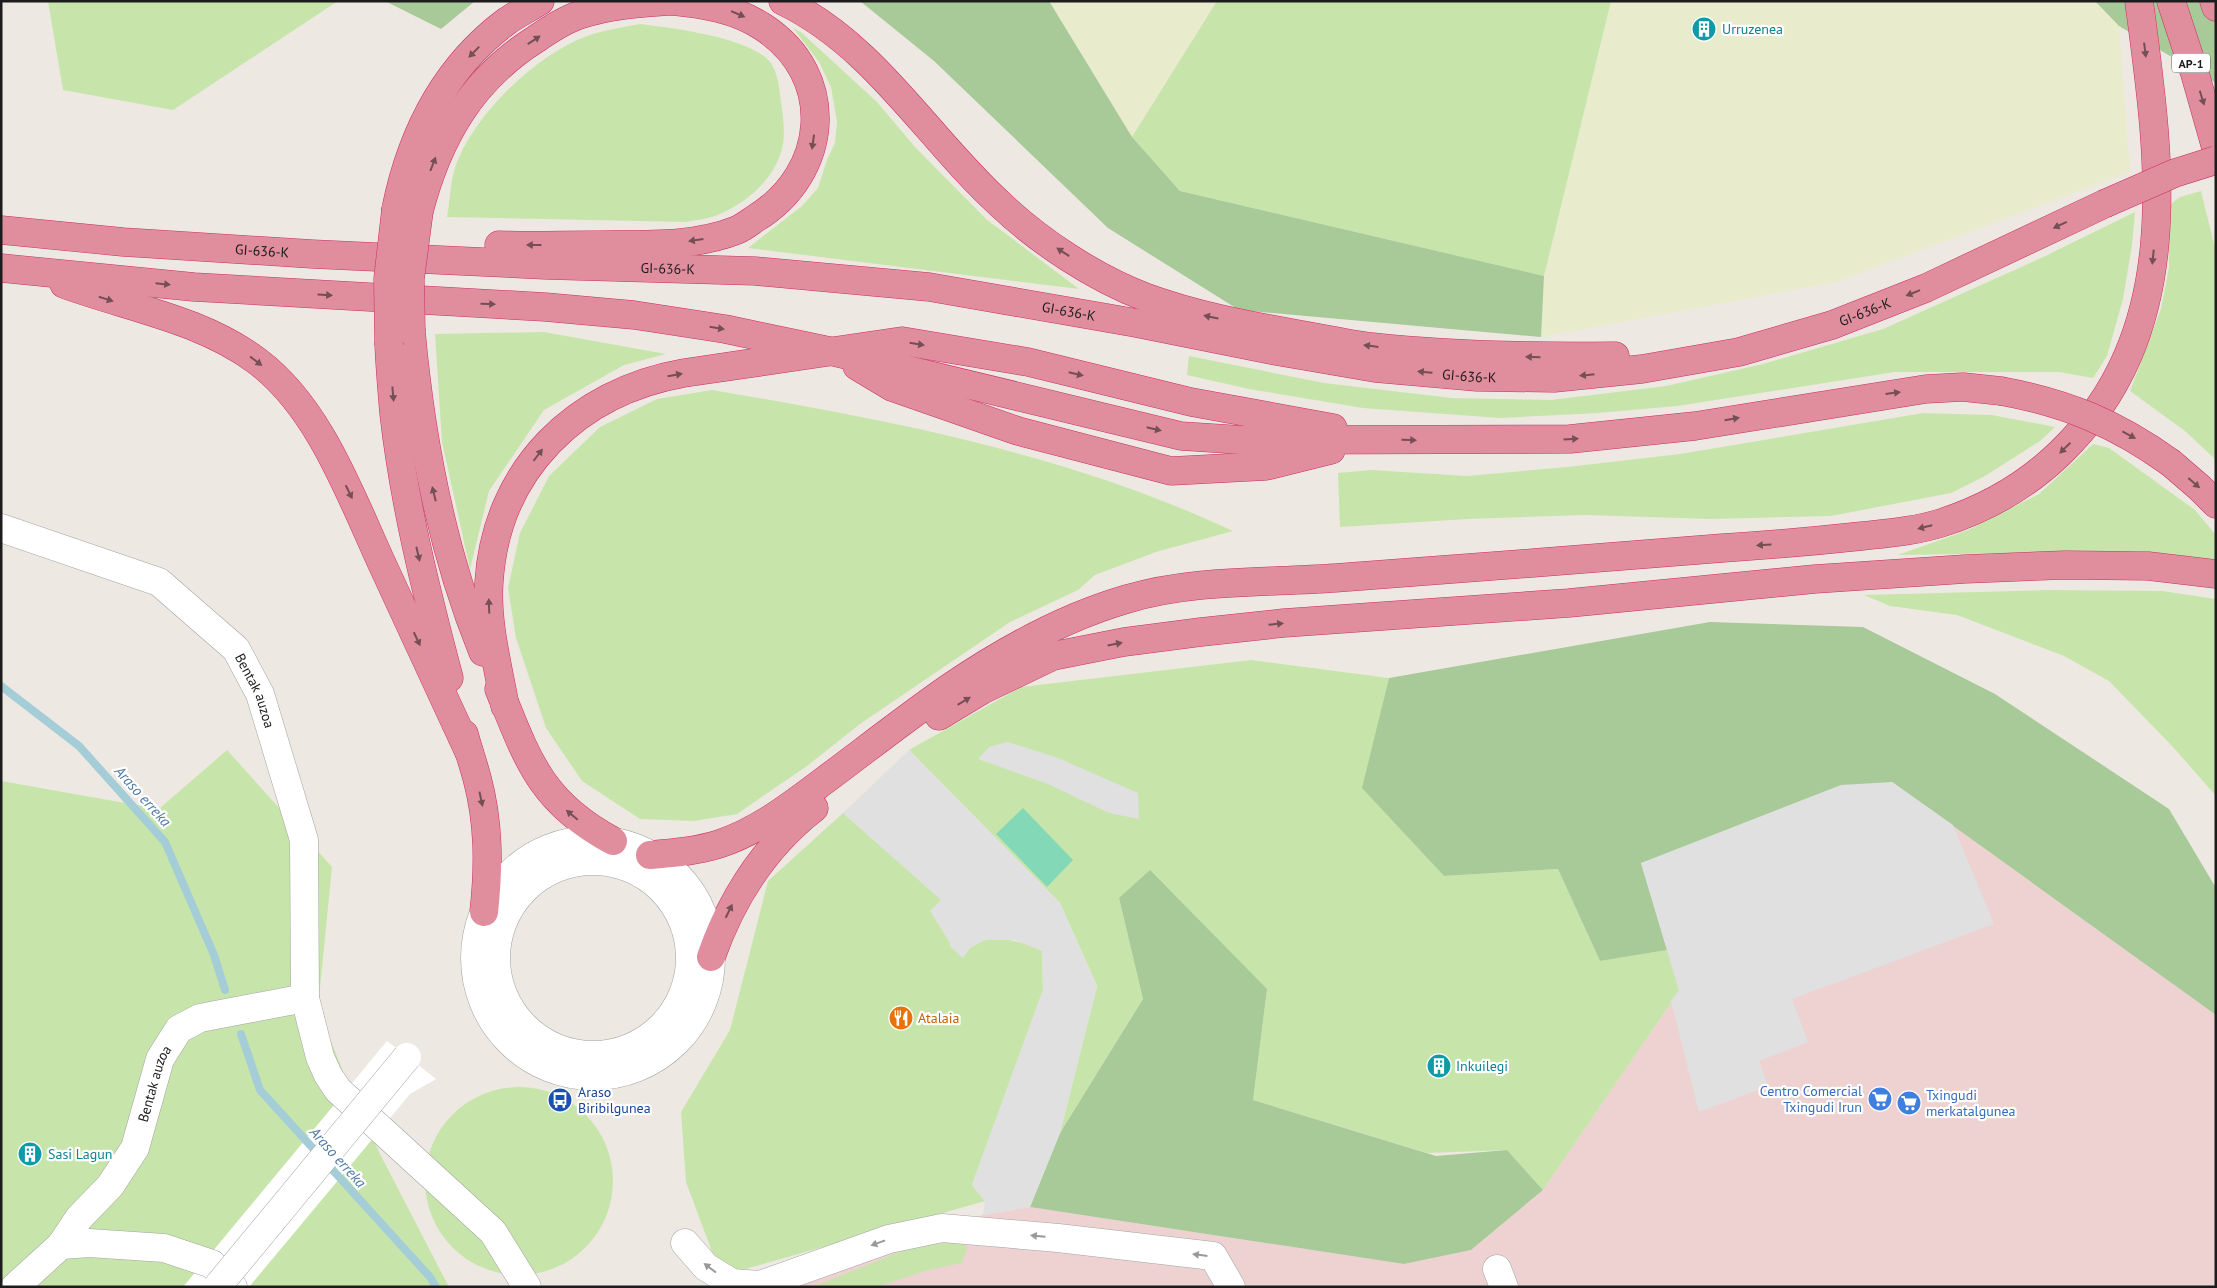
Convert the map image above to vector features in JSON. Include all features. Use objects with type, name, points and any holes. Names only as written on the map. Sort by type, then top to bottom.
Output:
[{"type":"highway","points":[[540,1],[507,21],[458,68],[439,94],[412,148],[408,210],[411,331],[422,433],[444,534],[458,584],[476,633],[528,761],[550,792],[572,815],[592,830],[613,841]]},
{"type":"highway","points":[[1,229],[272,236],[506,245],[699,241],[738,229],[775,207],[798,180],[812,150],[816,123],[812,92],[801,67],[788,48],[764,27],[735,12],[701,4],[671,1],[614,7],[578,15],[549,30],[516,51],[475,91],[440,148],[427,180],[408,210],[388,279],[389,346],[394,414],[417,550],[477,778],[487,832],[488,858],[484,912]]},
{"type":"highway","points":[[783,1],[829,30],[870,64],[983,189],[1016,219],[1062,252],[1109,280],[1144,296],[1200,315],[1280,331],[1379,347],[1452,354],[1540,357],[1739,352]]},
{"type":"highway","points":[[650,854],[674,853],[720,844],[764,824],[947,689],[994,658],[1105,605],[1144,594],[1210,586],[1795,543],[1912,530],[1942,523],[1998,499],[2049,464],[2091,419],[2110,393],[2125,364],[2137,334],[2146,303],[2155,240],[2155,161],[2150,83],[2139,1]]},
{"type":"highway","name":"AP-1","points":[[2171,1],[2195,74],[2216,148]]},
{"type":"highway","points":[[2214,1],[2216,7]]},
{"type":"highway","name":"GI-636-K","points":[[1,229],[123,242],[312,254],[546,265],[755,271],[929,287],[1136,322],[1276,351],[1375,368],[1477,377],[1554,378],[1642,369],[1739,352],[1832,325],[1926,288],[2104,204],[2175,173],[2216,160]]},
{"type":"highway","points":[[1,268],[194,287],[545,307],[634,315],[725,329],[834,352],[1181,436],[1242,440],[1570,440],[1695,426],[1926,389],[1963,387],[2001,390],[2073,408],[2107,423],[2140,441],[2171,463],[2216,504]]},
{"type":"highway","points":[[28,271],[101,298],[186,324],[236,347],[258,362],[283,386],[302,407],[322,438],[350,493],[469,752]]},
{"type":"highway","points":[[505,706],[489,612],[488,583],[492,553],[500,525],[511,498],[525,472],[543,448],[583,412],[631,386],[657,378],[684,373],[902,342],[1028,362],[1191,402],[1328,426],[1360,439]]},
{"type":"highway","points":[[834,352],[892,388],[1018,430],[1171,472],[1266,466],[1332,450],[1360,439]]},
{"type":"highway","points":[[711,957],[720,931],[746,882],[761,860],[798,821],[920,727],[982,690],[1053,656],[1124,642],[1275,624],[1569,603],[1965,568],[2065,565],[2148,566],[2216,574]]},
{"type":"street","name":"Bentak auzoa","points":[[1,528],[159,582],[236,649],[260,694],[304,840],[305,998],[320,1057],[328,1075],[338,1090],[493,1232],[527,1287]]},
{"type":"street","points":[[613,841],[632,846],[650,854],[675,873],[694,897],[706,926],[711,957],[708,985],[698,1012],[683,1036],[664,1053],[643,1066],[620,1074],[596,1077],[571,1075],[547,1068],[525,1056],[506,1040],[491,1019],[480,996],[475,971],[475,946],[484,912],[495,891],[510,873],[527,860],[547,849],[568,842],[613,841]]},
{"type":"street","points":[[591,861],[625,866],[639,873],[660,888],[676,908],[686,932],[689,957],[687,980],[679,1002],[666,1022],[651,1036],[634,1046],[615,1053],[595,1056],[575,1054],[555,1048],[538,1038],[522,1025],[509,1008],[501,989],[496,968],[496,947],[503,920],[513,903],[525,889],[539,877],[555,869],[573,863],[591,861]]},
{"type":"street","name":"Bentak auzoa","points":[[15,1287],[61,1245],[80,1218],[110,1186],[135,1148],[160,1059],[179,1029],[200,1018],[305,998]]},
{"type":"street","points":[[217,1287],[407,1057]]},
{"type":"street","points":[[685,1242],[706,1266],[732,1283],[760,1285],[889,1239],[942,1228],[1058,1238],[1214,1256],[1231,1287]]},
{"type":"street","points":[[61,1245],[89,1243],[164,1248],[212,1264],[233,1287]]},
{"type":"shaded area","points":[[1008,742],[1058,758],[1138,793],[1139,819],[1109,813],[1048,784],[978,759],[989,747]]},
{"type":"shaded area","points":[[909,750],[1060,903],[1097,987],[1060,1133],[1030,1207],[983,1215],[985,1201],[972,1185],[1043,990],[1042,951],[1015,940],[985,940],[970,948],[963,958],[951,947],[930,911],[941,900],[843,813]]},
{"type":"shaded area","name":"Txingudi merkatalgunea","points":[[1892,782],[2216,1015],[2216,1287],[768,1287],[983,1215],[1030,1207],[1404,1264],[1471,1250],[1543,1190],[1679,991],[1641,863]]},
{"type":"shaded area","points":[[1892,782],[1953,825],[1994,924],[1792,999],[1808,1042],[1759,1061],[1768,1086],[1699,1112],[1671,1001],[1679,990],[1641,863],[1841,785]]},
{"type":"green space","points":[[48,1],[338,1],[173,110],[63,90]]},
{"type":"green space","points":[[385,1],[475,1],[441,29]]},
{"type":"green space","points":[[860,1],[1049,1],[1132,137],[1180,191],[1544,276],[1541,337],[1239,310],[1108,228],[934,61]]},
{"type":"green space","points":[[1049,1],[1217,1],[1132,137]]},
{"type":"green space","points":[[1217,1],[1611,1],[1544,276],[1180,191],[1132,137]]},
{"type":"green space","points":[[1611,1],[2095,1],[2119,26],[2130,172],[1836,282],[1541,337],[1544,276]]},
{"type":"green space","points":[[2095,1],[2216,1],[2216,83],[2119,26]]},
{"type":"green space","points":[[640,24],[722,38],[753,50],[765,57],[773,66],[778,84],[784,139],[780,156],[774,168],[767,179],[749,197],[727,211],[712,217],[685,222],[447,217],[453,174],[463,149],[488,111],[504,94],[540,62],[577,40],[600,32]]},
{"type":"green space","points":[[793,28],[802,33],[877,102],[915,147],[986,219],[1079,289],[748,248],[802,206],[818,188],[835,143],[837,122],[831,87],[819,62]]},
{"type":"green space","points":[[2201,191],[2216,252],[2216,460],[2185,431],[2130,391],[2161,309],[2169,267],[2168,206],[2180,197]]},
{"type":"green space","points":[[2135,212],[2132,245],[2123,299],[2107,356],[2093,378],[2059,372],[1895,372],[1677,406],[1598,413],[1500,418],[1363,408],[1249,389],[1187,375],[1189,356],[1324,383],[1452,398],[1551,400],[1666,386],[1763,364],[1883,329],[2039,259]]},
{"type":"green space","points":[[544,332],[666,354],[624,365],[544,410],[489,491],[470,569],[442,442],[435,334]]},
{"type":"green space","points":[[712,390],[911,427],[1043,460],[1171,504],[1233,531],[1156,552],[1095,575],[1078,590],[1010,622],[860,724],[807,766],[737,814],[694,821],[640,819],[582,781],[546,728],[516,638],[508,588],[520,533],[549,476],[600,427],[657,399]]},
{"type":"green space","points":[[1923,413],[1992,415],[2055,427],[2040,441],[1985,476],[1951,493],[1831,516],[1711,519],[1585,515],[1468,519],[1340,527],[1338,473],[1371,470],[1467,476],[1567,467],[1680,454]]},
{"type":"green space","points":[[2093,444],[2109,448],[2195,510],[2216,535],[2216,560],[2135,551],[1898,555],[1968,530],[2039,494]]},
{"type":"green space","points":[[2048,590],[2162,591],[2216,599],[2216,796],[2173,747],[2109,681],[2064,656],[1957,615],[1890,606],[1864,595]]},
{"type":"green space","points":[[1710,622],[1863,627],[1995,694],[2169,809],[2216,888],[2216,1015],[1892,782],[1641,863],[1667,950],[1600,961],[1558,869],[1444,876],[1362,788],[1389,678]]},
{"type":"green space","points":[[1251,660],[1389,678],[1363,788],[1444,876],[1558,869],[1600,961],[1667,950],[1679,991],[1543,1190],[1507,1150],[1427,1153],[1253,1100],[1267,989],[1119,898],[1143,999],[1060,1133],[1097,986],[1060,903],[909,750],[1021,687]]},
{"type":"green space","points":[[227,750],[332,867],[318,1008],[344,1074],[380,1154],[449,1287],[1,1287],[1,781],[159,809]]},
{"type":"green space","points":[[1023,808],[1073,860],[1047,887],[996,834]]},
{"type":"green space","points":[[843,813],[942,900],[951,947],[962,957],[978,943],[996,939],[1015,941],[1042,950],[1043,990],[972,1185],[985,1201],[738,1271],[714,1257],[686,1182],[681,1112],[730,1030],[768,881]]},
{"type":"green space","points":[[1150,870],[1267,989],[1253,1100],[1436,1156],[1507,1150],[1543,1190],[1471,1250],[1404,1264],[1030,1207],[1060,1133],[1143,999],[1119,898]]},
{"type":"green space","points":[[510,1087],[528,1087],[555,1094],[586,1114],[606,1145],[613,1172],[613,1190],[606,1217],[586,1248],[555,1268],[528,1275],[510,1275],[492,1271],[475,1264],[459,1254],[446,1241],[436,1225],[429,1208],[425,1190],[425,1172],[429,1154],[436,1137],[446,1121],[459,1108],[475,1098],[492,1091]]},
{"type":"green space","points":[[961,1242],[967,1248],[962,1263],[928,1270],[877,1287],[813,1287],[914,1246]]},
{"type":"pier","points":[[387,1041],[436,1079],[410,1094],[249,1287],[183,1287]]},
{"type":"waterway","name":"Araso erreka","points":[[1,686],[79,746],[165,842],[214,955],[225,990]]},
{"type":"waterway","name":"Araso erreka","points":[[241,1034],[260,1090],[430,1277],[436,1287]]},
{"type":"place","name":"Urruzenea","points":[[1704,29]]},
{"type":"place","name":"Atalaia","points":[[901,1018]]},
{"type":"place","name":"Inkuilegi","points":[[1439,1066]]},
{"type":"place","name":"Centro Comercial Txingudi Irun","points":[[1880,1099]]},
{"type":"place","name":"Araso Biribilgunea","points":[[560,1100]]},
{"type":"place","name":"Txingudi merkatalgunea","points":[[1909,1103]]},
{"type":"place","name":"Sasi Lagun","points":[[30,1154]]}]
